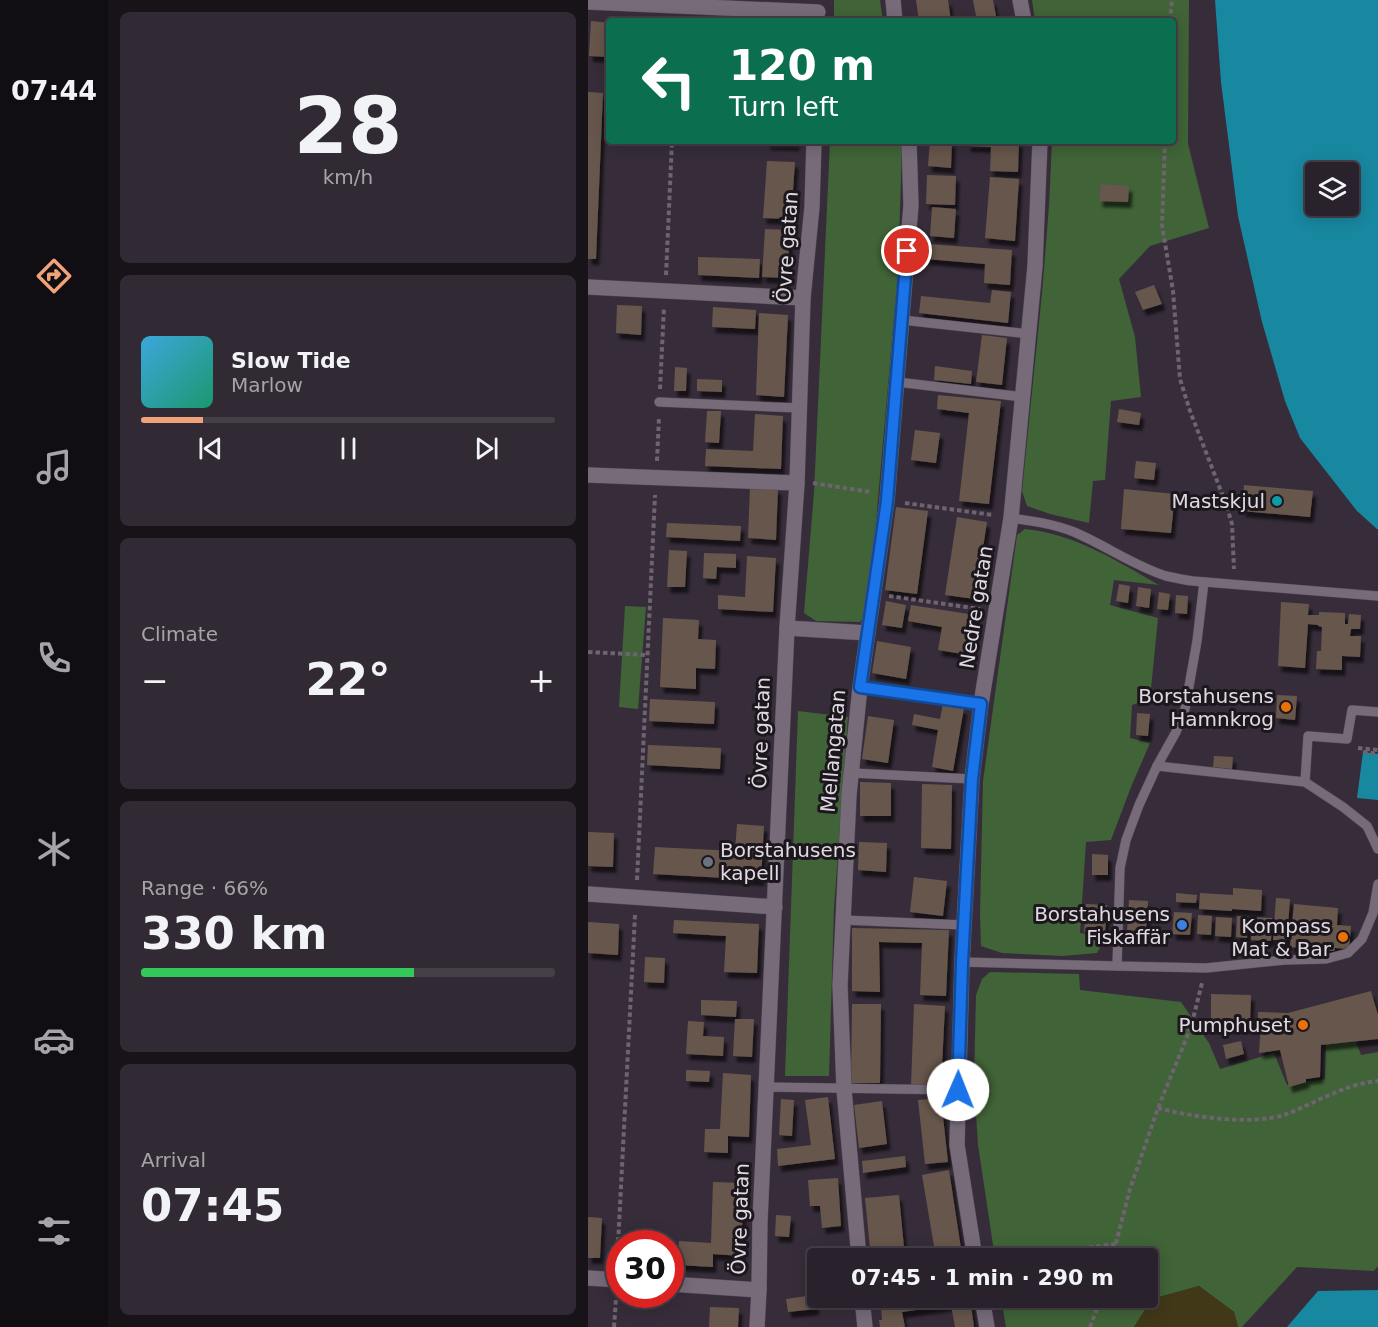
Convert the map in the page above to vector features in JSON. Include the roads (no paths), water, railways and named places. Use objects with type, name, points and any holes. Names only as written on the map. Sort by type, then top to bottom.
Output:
[{"type":"street","points":[[893,0],[895,18]]},
{"type":"street","points":[[1020,0],[1023,18]]},
{"type":"street","points":[[588,2],[818,11]]},
{"type":"street","name":"Övre gatan","points":[[757,1327],[787,628],[797,483],[803,298],[812,207],[814,144]]},
{"type":"street","name":"Mellangatan","points":[[858,1248],[844,1089],[840,985],[843,920],[860,687],[887,501],[911,205],[909,144]]},
{"type":"street","name":"Nedre gatan","points":[[973,1248],[957,1145],[962,962],[972,779],[981,704],[1011,518],[1035,266],[1040,144]]},
{"type":"street","points":[[588,287],[803,298]]},
{"type":"street","points":[[588,475],[797,483]]},
{"type":"street","points":[[787,628],[868,633]]},
{"type":"street","points":[[588,894],[775,907]]},
{"type":"street","points":[[588,1278],[606,1279]]},
{"type":"street","points":[[684,1285],[759,1290]]},
{"type":"street","points":[[863,1308],[865,1327]]},
{"type":"street","points":[[984,1308],[987,1327]]},
{"type":"lane","points":[[902,320],[1029,334]]},
{"type":"lane","points":[[897,382],[1023,397]]},
{"type":"lane","points":[[659,402],[800,408]]},
{"type":"lane","points":[[1011,518],[1046,523],[1072,531],[1165,576],[1235,585],[1378,596]]},
{"type":"lane","points":[[1117,966],[1120,868],[1126,840],[1139,805],[1176,732],[1185,709],[1197,641],[1204,582]]},
{"type":"lane","points":[[860,687],[981,704]]},
{"type":"lane","points":[[1305,782],[1308,736],[1347,739],[1352,710],[1378,712]]},
{"type":"lane","points":[[1157,766],[1305,782],[1367,826],[1378,849]]},
{"type":"lane","points":[[852,772],[972,779]]},
{"type":"lane","points":[[962,962],[1206,968],[1285,960],[1326,959],[1348,953],[1362,939],[1373,913],[1378,884]]},
{"type":"lane","points":[[843,920],[964,925]]},
{"type":"lane","points":[[766,1087],[958,1090]]},
{"type":"water","points":[[1215,0],[1378,0],[1378,529],[1357,511],[1300,438],[1285,401],[1262,322],[1238,216],[1221,82]]},
{"type":"water","points":[[1363,752],[1378,754],[1378,800],[1357,798]]},
{"type":"water","points":[[1378,1290],[1378,1327],[1287,1327],[1318,1291]]},
{"type":"place","name":"Mastskjul","points":[[1277,501]]},
{"type":"place","name":"Borstahusens Hamnkrog","points":[[1286,707]]},
{"type":"place","name":"Borstahusens kapell","points":[[708,862]]},
{"type":"place","name":"Borstahusens Fiskaffär","points":[[1182,925]]},
{"type":"place","name":"Kompass Mat & Bar","points":[[1343,937]]},
{"type":"place","name":"Pumphuset","points":[[1303,1025]]}]
